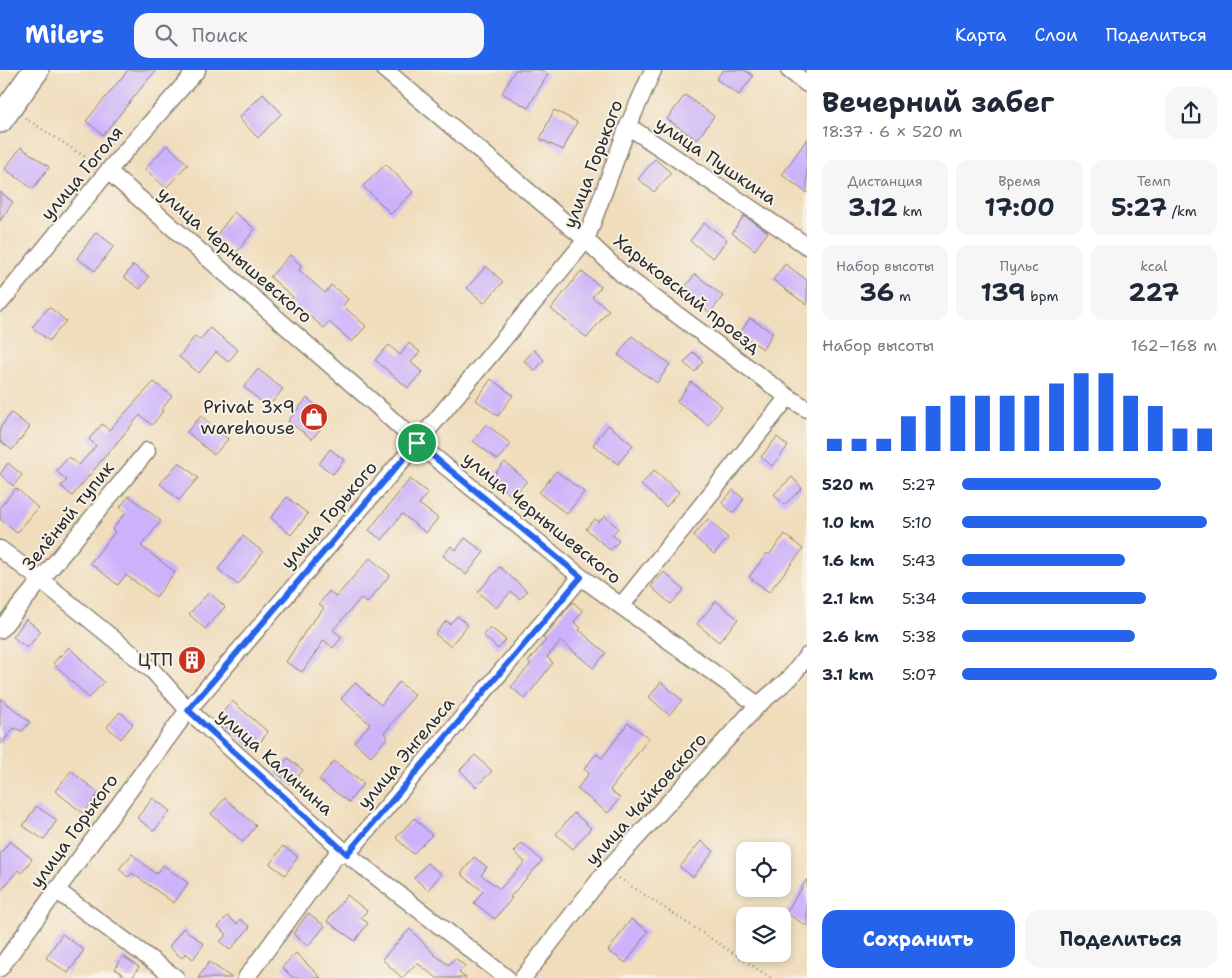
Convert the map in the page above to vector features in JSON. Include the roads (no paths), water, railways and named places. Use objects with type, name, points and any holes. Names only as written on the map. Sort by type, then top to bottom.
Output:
[{"type":"main road","points":[[4,114],[36,70]]},
{"type":"street","name":"улица Гоголя","points":[[0,303],[108,171],[197,70]]},
{"type":"street","name":"Харьковский проезд","points":[[385,70],[586,240],[622,274],[788,397],[807,409]]},
{"type":"street","name":"улица Горького","points":[[0,968],[188,710],[417,443],[586,240],[628,126],[653,70]]},
{"type":"street","points":[[789,70],[807,84]]},
{"type":"street","name":"улица Пушкина","points":[[628,126],[807,246]]},
{"type":"street","name":"улица Чернышевского","points":[[108,171],[417,443],[581,577],[758,705]]},
{"type":"street","points":[[621,606],[788,397]]},
{"type":"street","name":"Зелёный тупик","points":[[0,630],[147,451]]},
{"type":"street","name":"улица Калинина","points":[[0,549],[153,671],[188,710],[347,854],[507,978]]},
{"type":"street","name":"улица Энгельса","points":[[246,978],[337,854],[347,854],[581,577]]},
{"type":"street","name":"улица Чайковского","points":[[523,978],[607,870],[758,705],[790,678],[807,656]]},
{"type":"street","points":[[56,890],[176,978]]},
{"type":"place","name":"Privat 3x9 warehouse","points":[[314,417]]},
{"type":"place","name":"ЦТП","points":[[192,660]]}]
